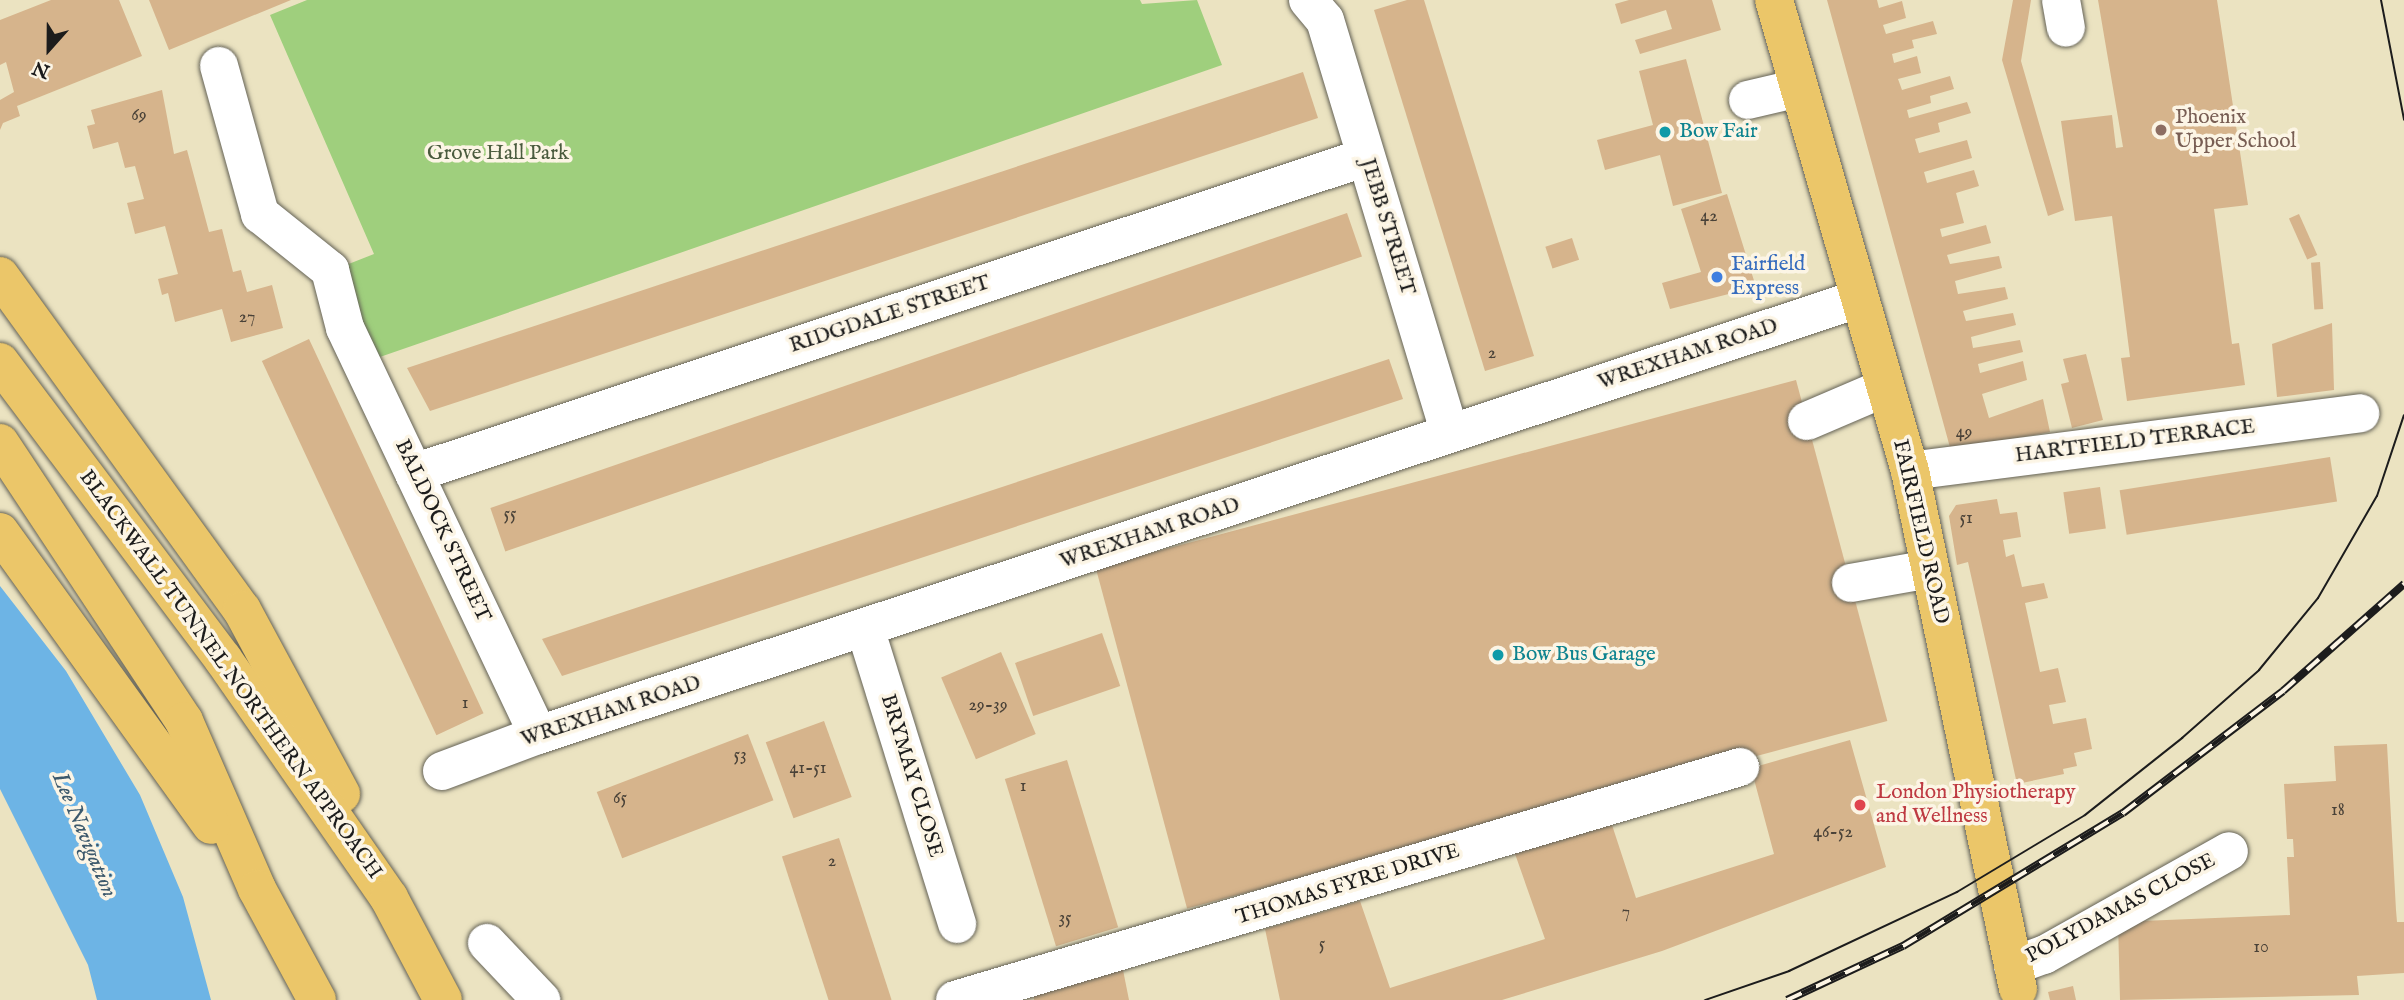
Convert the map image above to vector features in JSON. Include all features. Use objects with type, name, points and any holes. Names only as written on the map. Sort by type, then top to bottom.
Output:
[{"type":"main road","name":"FAIRFIELD ROAD","points":[[1774,0],[1858,299],[1910,471],[2016,978]]},
{"type":"main road","points":[[0,276],[242,610],[299,710],[389,898]]},
{"type":"main road","name":"BLACKWALL TUNNEL NORTHERN APPROACH","points":[[0,362],[223,659],[389,898],[443,1000]]},
{"type":"main road","points":[[0,443],[184,721],[257,889],[317,1000]]},
{"type":"main road","points":[[0,533],[257,889]]},
{"type":"street","name":"JEBB STREET","points":[[1317,10],[1366,157],[1450,434]]},
{"type":"street","name":"BALDOCK STREET","points":[[219,66],[260,214],[330,270],[345,328],[538,735]]},
{"type":"street","points":[[1748,100],[1799,88]]},
{"type":"street","name":"RIDGDALE STREET","points":[[414,473],[1366,157]]},
{"type":"street","name":"WREXHAM ROAD","points":[[442,771],[538,735],[1858,299]]},
{"type":"street","points":[[1807,421],[1884,388]]},
{"type":"street","name":"HARTFIELD TERRACE","points":[[1910,471],[2360,413]]},
{"type":"street","points":[[1851,583],[1930,569]]},
{"type":"street","name":"BRYMAY CLOSE","points":[[865,628],[957,924]]},
{"type":"street","name":"THOMAS FYRE DRIVE","points":[[955,1000],[1740,767]]},
{"type":"street","name":"POLYDAMAS CLOSE","points":[[2016,978],[2044,955],[2229,851]]},
{"type":"street","points":[[487,943],[541,1000]]},
{"type":"green space","name":"Grove Hall Park","points":[[307,0],[1140,0],[1142,4],[1197,0],[1222,65],[377,358],[341,267],[374,254],[270,15]]},
{"type":"water","name":"Lee Navigation","points":[[0,586],[66,671],[140,795],[183,897],[211,1000],[97,1000],[88,965],[0,789]]},
{"type":"building","points":[[51,0],[119,0],[142,56],[17,106],[20,116],[3,123],[0,130],[0,100],[14,92],[6,62],[0,65],[0,20]]},
{"type":"building","points":[[149,0],[291,0],[169,50]]},
{"type":"building","points":[[1407,0],[1424,0],[1534,356],[1485,371],[1374,10]]},
{"type":"building","points":[[1629,0],[1712,0],[1721,30],[1640,54],[1635,40],[1672,29],[1666,10],[1621,24],[1615,4]]},
{"type":"building","points":[[1827,0],[1877,0],[1879,8],[1902,1],[1906,18],[1883,25],[1886,34],[1933,21],[1937,34],[1912,40],[1914,48],[1892,54],[1894,63],[1917,56],[1921,73],[1898,79],[1902,90],[1950,76],[1954,89],[1930,96],[1931,103],[1907,110],[1909,118],[1967,102],[1971,113],[1938,123],[1940,132],[1915,139],[1919,153],[1967,140],[1972,158],[1924,172],[1927,183],[1974,170],[1979,186],[1956,193],[1964,223],[1940,229],[1942,237],[1986,225],[1991,243],[1947,255],[1950,264],[1999,256],[2002,268],[1955,281],[1958,294],[2005,287],[2008,299],[1963,311],[1966,321],[2013,313],[2016,325],[1971,337],[1973,348],[2020,340],[2023,352],[1978,364],[1980,373],[2023,361],[2027,380],[1982,394],[1989,418],[2043,399],[2050,432],[1951,451]]},
{"type":"building","points":[[2013,0],[2031,0],[2021,61],[2064,210],[2048,216],[2002,60]]},
{"type":"building","points":[[2098,0],[2217,0],[2248,205],[2214,209],[2232,344],[2239,343],[2245,385],[2127,401],[2121,358],[2130,357],[2112,216],[2075,221],[2061,121],[2112,115],[2116,148],[2123,147]]},
{"type":"building","name":"Bow Fair","points":[[1686,59],[1722,193],[1673,206],[1660,155],[1605,170],[1597,140],[1653,125],[1639,71]]},
{"type":"building","points":[[1303,72],[1318,118],[940,243],[430,411],[407,368]]},
{"type":"building","points":[[162,90],[174,154],[187,150],[209,232],[222,229],[233,272],[241,270],[247,292],[272,285],[283,328],[231,342],[222,309],[175,322],[168,293],[162,295],[158,279],[178,274],[165,226],[135,234],[127,203],[144,199],[135,166],[125,168],[118,142],[93,149],[87,126],[95,124],[91,110]]},
{"type":"building","points":[[1727,194],[1756,287],[1670,309],[1662,283],[1701,272],[1681,209]]},
{"type":"building","points":[[1347,213],[1362,256],[505,551],[490,508]]},
{"type":"building","points":[[2299,214],[2317,255],[2307,260],[2289,218]]},
{"type":"building","points":[[1572,238],[1579,260],[1552,269],[1545,247]]},
{"type":"building","points":[[2320,262],[2323,309],[2314,310],[2311,263]]},
{"type":"building","points":[[2332,323],[2334,390],[2277,397],[2272,344]]},
{"type":"building","points":[[309,339],[484,713],[436,735],[262,361]]},
{"type":"building","points":[[2086,354],[2103,420],[2072,428],[2061,384],[2069,382],[2063,359]]},
{"type":"building","points":[[1389,359],[1403,399],[562,676],[542,639]]},
{"type":"building","name":"Bow Bus Garage","points":[[1796,380],[1887,721],[1187,909],[1096,568]]},
{"type":"building","points":[[2330,457],[2337,501],[2127,535],[2120,490]]},
{"type":"building","points":[[2100,487],[2106,529],[2069,534],[2063,492]]},
{"type":"building","points":[[1997,499],[2000,514],[2017,512],[2021,537],[2003,540],[2006,557],[2014,554],[2022,587],[2044,583],[2048,598],[2025,603],[2040,672],[2058,668],[2066,702],[2049,705],[2053,724],[2086,718],[2092,749],[2074,753],[2077,766],[2063,769],[2064,774],[2017,784],[1968,562],[1957,565],[1949,516],[1956,505]]},
{"type":"building","points":[[1102,633],[1120,686],[1033,716],[1015,663]]},
{"type":"building","points":[[1001,652],[1036,734],[976,759],[941,677]]},
{"type":"building","points":[[824,721],[852,797],[793,818],[766,742]]},
{"type":"building","points":[[748,734],[773,800],[622,858],[597,792]]},
{"type":"building","points":[[1850,740],[1886,867],[1662,951],[1502,1000],[1280,1000],[1265,929],[1360,901],[1390,988],[1545,939],[1514,851],[1612,825],[1636,898],[1774,854],[1751,768]]},
{"type":"building","points":[[2387,744],[2397,922],[2404,922],[2404,973],[2357,976],[2359,995],[2120,1000],[2118,922],[2290,915],[2287,857],[2294,857],[2293,839],[2287,839],[2284,784],[2336,781],[2334,746]]},
{"type":"building","points":[[1067,760],[1118,927],[1056,946],[1005,779]]},
{"type":"building","points":[[839,838],[892,1000],[829,1000],[782,857]]},
{"type":"building","points":[[1122,965],[1129,1000],[1034,1000],[1033,991]]},
{"type":"building","points":[[2073,986],[2076,1000],[2050,1000],[2048,992]]},
{"type":"tram line","points":[[2381,0],[2404,120]]},
{"type":"tram line","points":[[1705,1000],[1789,971],[1957,892],[2085,815],[2182,738],[2259,670],[2318,598],[2377,496],[2404,415]]},
{"type":"railway","points":[[1787,1000],[1903,946],[2123,813],[2283,691],[2404,584]]},
{"type":"place","name":"Phoenix Upper School","points":[[2161,130]]},
{"type":"place","name":"Bow Fair","points":[[1665,132]]},
{"type":"place","name":"Fairfield Express","points":[[1717,277]]},
{"type":"place","name":"Bow Bus Garage","points":[[1498,655]]},
{"type":"place","name":"London Physiotherapy and Wellness","points":[[1860,805]]}]
